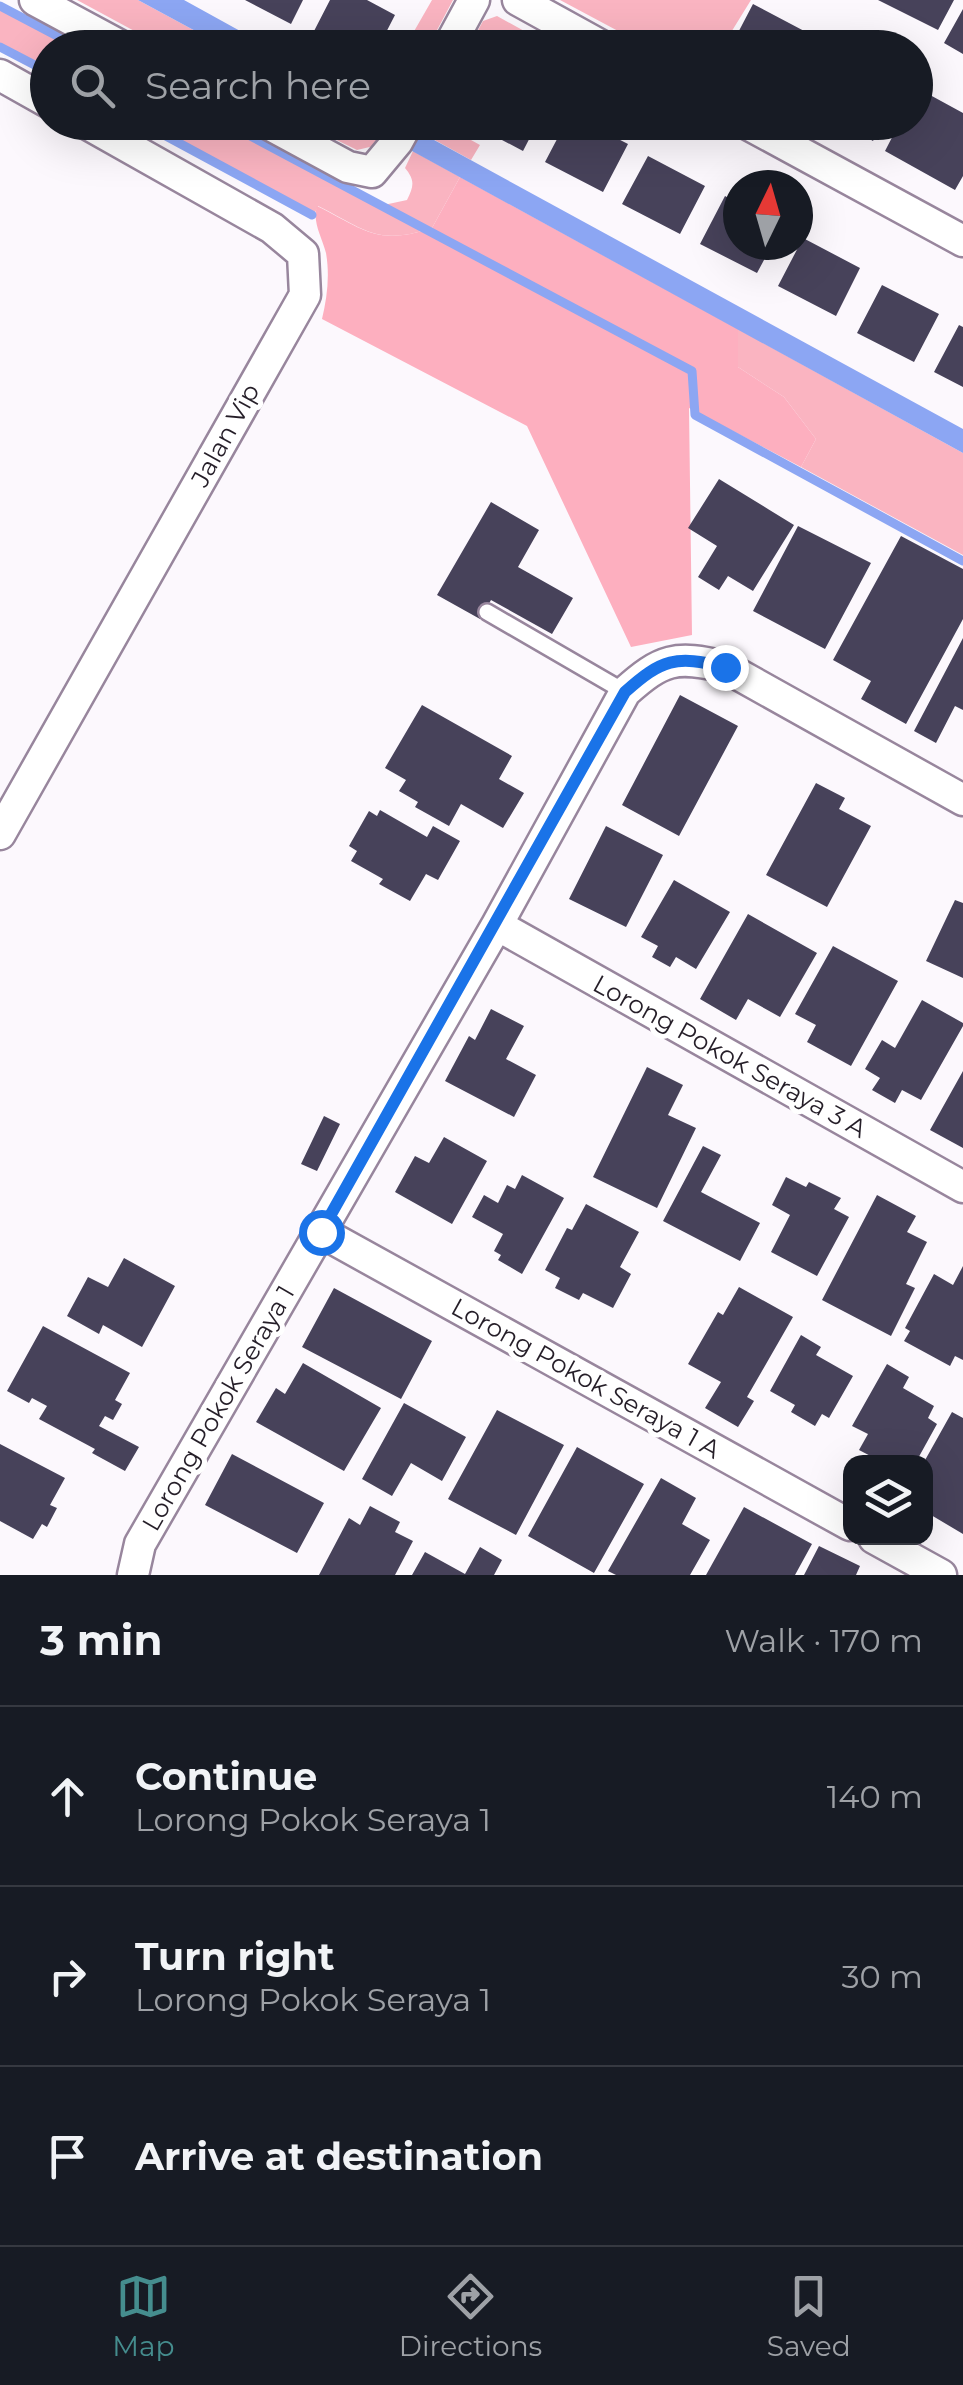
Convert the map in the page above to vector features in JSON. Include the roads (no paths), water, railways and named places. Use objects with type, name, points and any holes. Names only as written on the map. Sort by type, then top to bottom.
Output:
[{"type":"street","points":[[35,0],[91,30]]},
{"type":"street","points":[[458,30],[474,0]]},
{"type":"street","points":[[518,0],[572,30]]},
{"type":"street","points":[[0,75],[30,92]]},
{"type":"street","name":"Jalan Vip","points":[[0,834],[305,295],[303,254],[272,228],[116,140]]},
{"type":"street","points":[[298,140],[348,167],[372,172],[396,140]]},
{"type":"street","points":[[777,140],[963,241]]},
{"type":"street","name":"Lorong Pokok Seraya 1","points":[[133,1575],[140,1544],[497,925],[625,692],[655,665],[694,659],[725,667],[963,800]]},
{"type":"street","name":"Lorong Pokok Seraya 3 A","points":[[497,925],[963,1187]]},
{"type":"street","name":"Lorong Pokok Seraya 1 A","points":[[321,1232],[843,1521]]},
{"type":"street","points":[[887,1545],[942,1575]]},
{"type":"lane","points":[[487,612],[625,692]]},
{"type":"water","points":[[138,0],[184,0],[238,30],[194,30]]},
{"type":"water","points":[[392,140],[434,140],[963,429],[963,453]]},
{"type":"waterway","points":[[0,6],[46,30]]},
{"type":"waterway","points":[[0,47],[30,63]]},
{"type":"waterway","points":[[173,140],[312,215]]},
{"type":"waterway","points":[[258,140],[692,371],[695,415],[963,561]]}]
